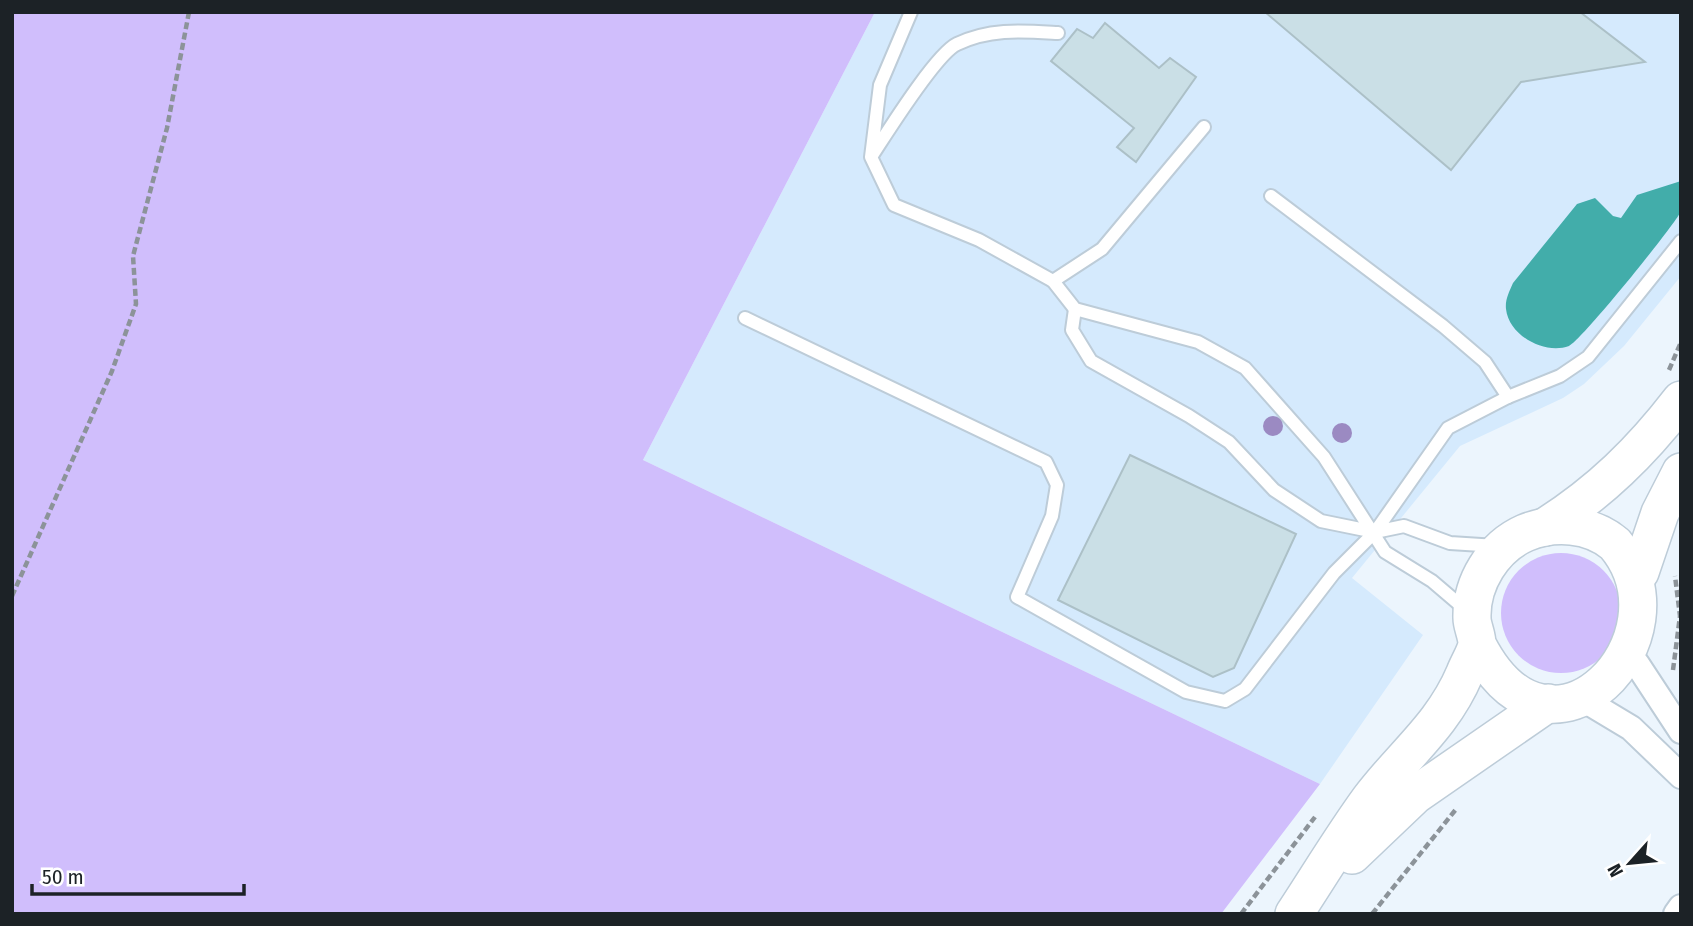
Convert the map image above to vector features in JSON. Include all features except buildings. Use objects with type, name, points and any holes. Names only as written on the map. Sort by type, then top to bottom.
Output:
[{"type":"main road","points":[[1295,914],[1371,797],[1446,712],[1474,630],[1475,589],[1487,565],[1504,546],[1523,534],[1545,527],[1589,499],[1627,462],[1681,400]]},
{"type":"main road","points":[[1474,630],[1488,666],[1504,684],[1525,697],[1548,704],[1587,701],[1606,693],[1623,680],[1637,664],[1647,642],[1651,618],[1648,594],[1656,569],[1660,513],[1681,472]]},
{"type":"main road","points":[[1545,527],[1568,526],[1600,534],[1656,569]]},
{"type":"main road","points":[[1295,914],[1415,795],[1548,704]]},
{"type":"street","points":[[1637,664],[1681,731]]},
{"type":"street","points":[[1587,701],[1631,728],[1681,776]]},
{"type":"street","points":[[1676,914],[1681,907]]},
{"type":"lane","points":[[911,12],[880,85],[870,157],[894,205],[979,240],[1053,281],[1075,309],[1198,342],[1245,368],[1324,457],[1375,532],[1385,552],[1432,581],[1474,630]]},
{"type":"lane","points":[[870,157],[917,88],[955,44],[1002,30],[1058,33]]},
{"type":"lane","points":[[1053,281],[1102,249],[1204,127]]},
{"type":"lane","points":[[1271,195],[1443,326],[1485,362],[1508,397]]},
{"type":"lane","points":[[745,318],[1046,462],[1057,485],[1052,516],[1017,597],[1186,692],[1225,701],[1245,689],[1334,573],[1375,532],[1448,428],[1508,397],[1560,376],[1588,357],[1681,241]]},
{"type":"lane","points":[[1075,309],[1072,330],[1091,361],[1189,415],[1229,442],[1274,490],[1321,521],[1375,532],[1404,526],[1450,543],[1504,546]]},
{"type":"path","points":[[12,596],[112,371],[136,304],[133,256],[167,128],[189,12]]},
{"type":"path","points":[[1656,569],[1680,601],[1679,630],[1672,660],[1675,684]]},
{"type":"path","points":[[1373,914],[1465,799]]},
{"type":"shaded area","points":[[12,12],[875,12],[643,460],[1320,784],[1221,914],[12,914]]},
{"type":"shaded area","points":[[875,12],[1681,12],[1681,276],[1624,346],[1584,384],[1563,398],[1460,446],[1352,578],[1423,635],[1320,784],[643,460]]},
{"type":"shaded area","points":[[1561,553],[1584,557],[1603,571],[1617,590],[1621,613],[1617,636],[1603,655],[1584,669],[1561,673],[1538,669],[1519,655],[1505,636],[1501,613],[1505,590],[1519,571],[1538,557]]},
{"type":"water","points":[[1681,181],[1680,213],[1626,283],[1577,339],[1569,346],[1549,348],[1521,335],[1509,319],[1506,309],[1513,283],[1577,204],[1595,198],[1613,216],[1621,218],[1637,195]]}]
